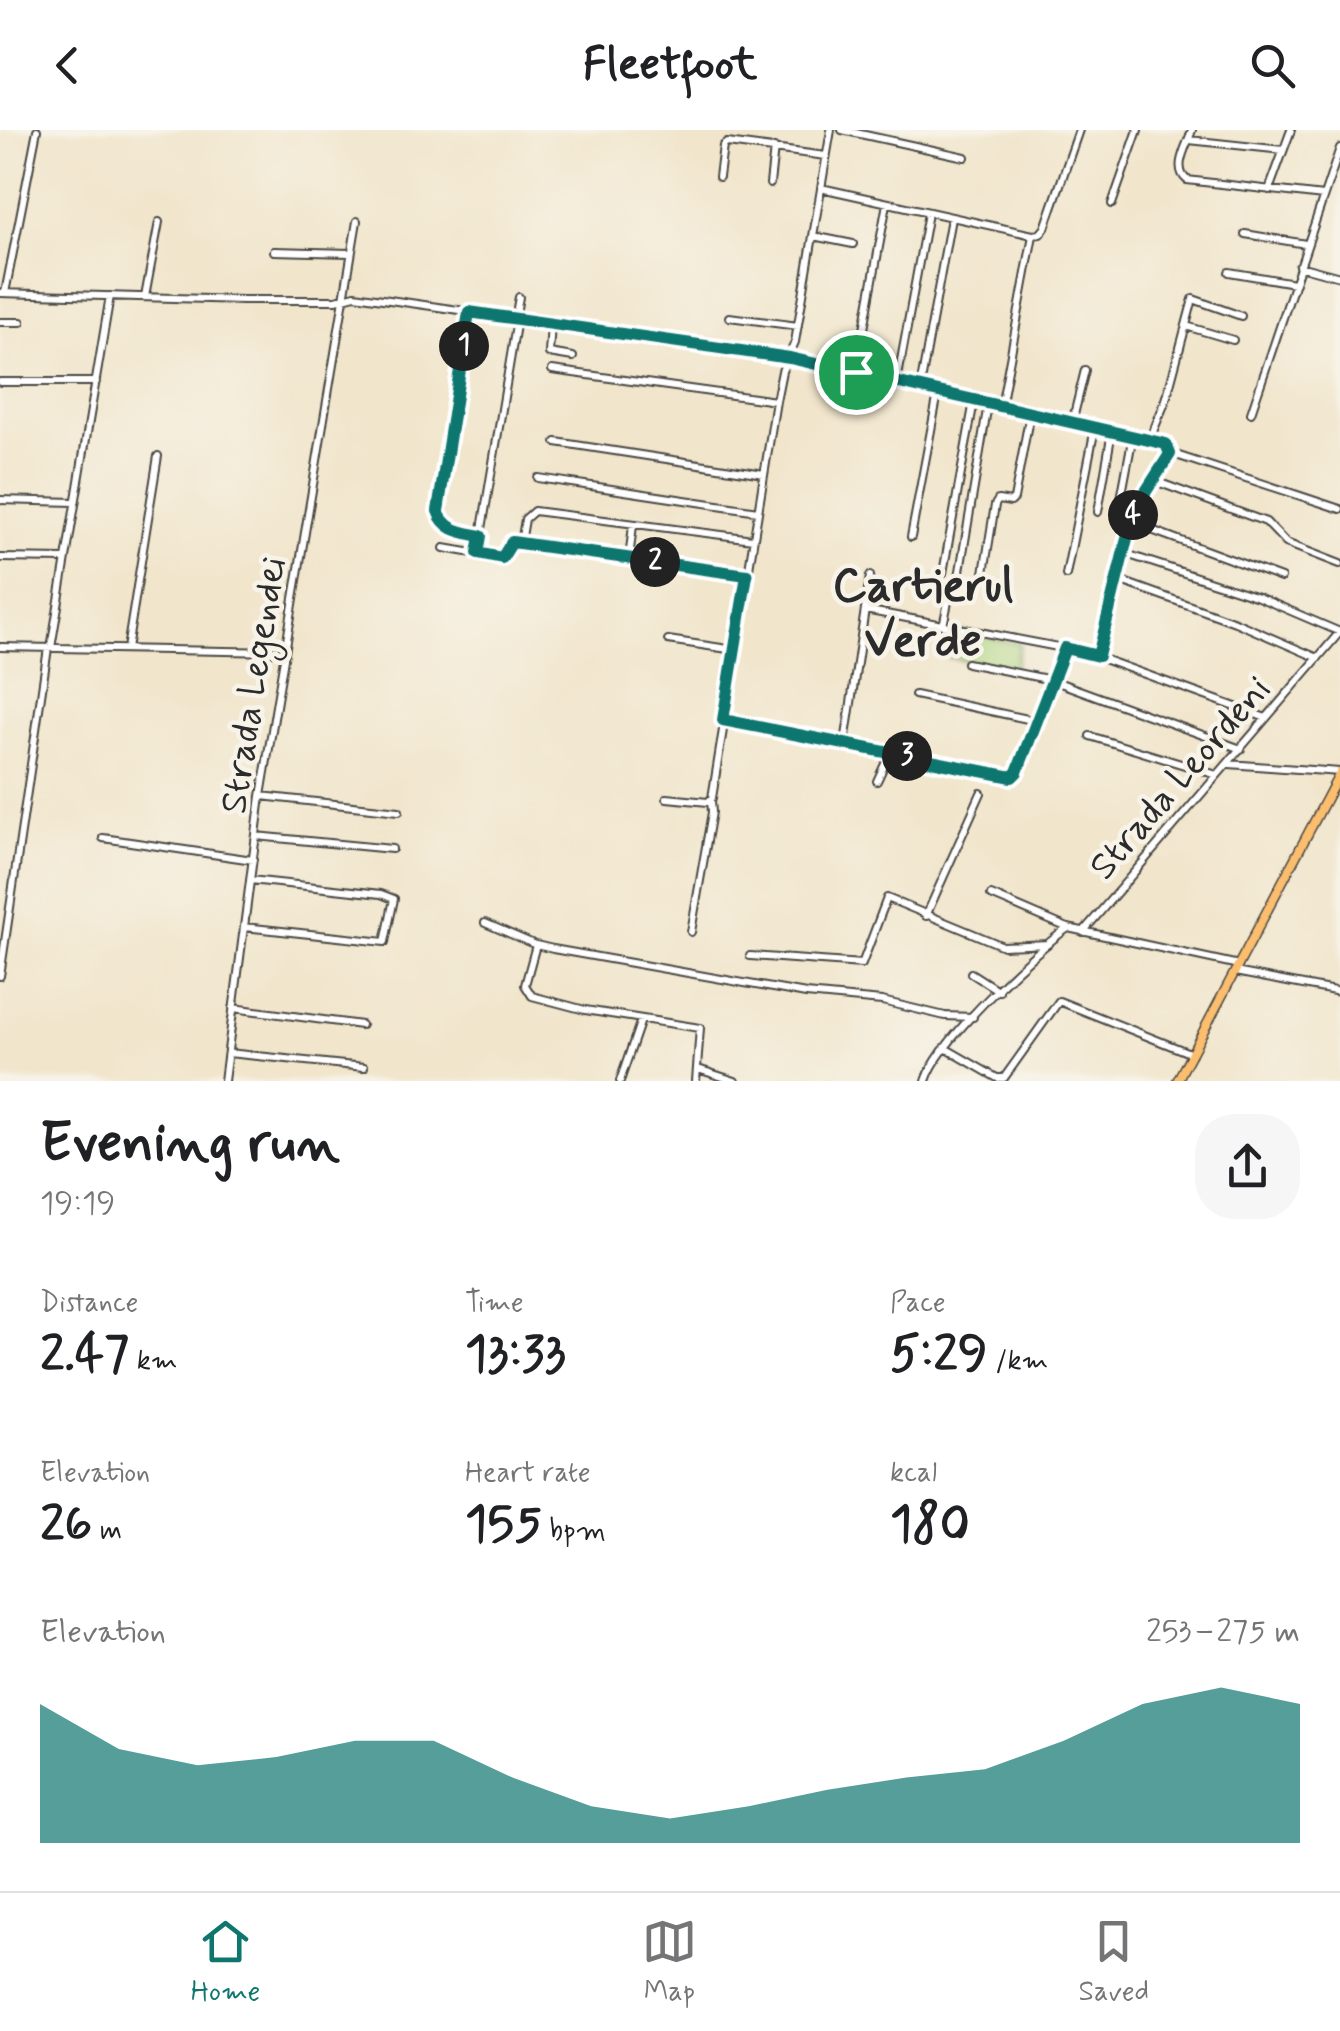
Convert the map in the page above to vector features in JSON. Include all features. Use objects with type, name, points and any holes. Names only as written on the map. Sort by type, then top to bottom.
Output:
[{"type":"main road","points":[[1178,1081],[1340,772]]},
{"type":"street","points":[[37,130],[2,293],[280,300],[355,294],[790,358],[1150,439],[1166,444],[1170,454],[1340,510]]},
{"type":"street","points":[[691,932],[776,402],[798,326],[831,130]]},
{"type":"street","points":[[842,130],[965,158]]},
{"type":"street","points":[[821,188],[1040,234],[1079,130]]},
{"type":"street","points":[[1112,204],[1138,130]]},
{"type":"street","points":[[1192,130],[1180,168],[1184,178],[1323,196]]},
{"type":"street","points":[[1270,190],[1291,130]]},
{"type":"street","points":[[1189,140],[1284,150]]},
{"type":"street","points":[[719,177],[724,144],[826,156]]},
{"type":"street","points":[[770,184],[774,148]]},
{"type":"street","points":[[1251,412],[1340,148]]},
{"type":"street","points":[[856,372],[888,203]]},
{"type":"street","points":[[897,382],[928,212]]},
{"type":"street","points":[[920,388],[952,218]]},
{"type":"street","points":[[145,297],[160,222]]},
{"type":"street","name":"Strada Legendei","points":[[224,1081],[261,796],[356,222]]},
{"type":"street","points":[[1000,407],[1033,234]]},
{"type":"street","points":[[1245,234],[1306,244]]},
{"type":"street","points":[[813,236],[853,244]]},
{"type":"street","points":[[274,250],[351,252]]},
{"type":"street","points":[[1299,266],[1340,278]]},
{"type":"street","points":[[1229,272],[1294,283]]},
{"type":"street","points":[[0,976],[50,648],[110,296]]},
{"type":"street","points":[[478,553],[519,297]]},
{"type":"street","points":[[1150,439],[1166,400],[1193,299],[1241,316]]},
{"type":"street","points":[[469,312],[438,511],[452,529],[481,536]]},
{"type":"street","points":[[729,317],[798,326]]},
{"type":"street","points":[[0,322],[21,322]]},
{"type":"street","points":[[551,324],[549,353],[573,357]]},
{"type":"street","points":[[1186,326],[1233,340]]},
{"type":"street","points":[[552,370],[776,402]]},
{"type":"street","points":[[1072,423],[1085,370]]},
{"type":"street","points":[[0,382],[96,382]]},
{"type":"street","points":[[912,537],[938,392]]},
{"type":"street","points":[[943,573],[974,401]]},
{"type":"street","points":[[943,626],[948,602],[958,582],[988,404]]},
{"type":"street","points":[[982,578],[995,502],[1014,499],[1030,413]]},
{"type":"street","points":[[1066,575],[1095,428]]},
{"type":"street","points":[[1098,512],[1112,431]]},
{"type":"street","points":[[1117,520],[1133,436]]},
{"type":"street","points":[[556,442],[764,474]]},
{"type":"street","points":[[1098,656],[1130,522],[1170,454]]},
{"type":"street","points":[[127,648],[158,456]]},
{"type":"street","points":[[538,478],[758,511]]},
{"type":"street","points":[[1152,480],[1266,522],[1291,546],[1340,564]]},
{"type":"street","points":[[0,500],[75,502]]},
{"type":"street","points":[[521,543],[525,518],[534,511],[753,539]]},
{"type":"street","points":[[1130,522],[1281,578]]},
{"type":"street","points":[[629,559],[633,525]]},
{"type":"street","points":[[444,548],[502,558],[509,543],[521,543],[747,575]]},
{"type":"street","points":[[1123,553],[1258,597],[1340,632]]},
{"type":"street","points":[[0,558],[65,559]]},
{"type":"street","points":[[844,743],[870,576]]},
{"type":"street","name":"Strada Leordeni","points":[[1116,579],[1235,622],[1318,658]]},
{"type":"street","points":[[865,610],[1098,656],[1266,718]]},
{"type":"street","name":"Strada Leordeni","points":[[1082,932],[1340,632]]},
{"type":"street","points":[[668,640],[735,650]]},
{"type":"street","points":[[0,647],[284,652]]},
{"type":"street","points":[[723,720],[1008,777],[1017,772],[1065,648]]},
{"type":"street","points":[[967,663],[1052,680],[1241,748]]},
{"type":"street","points":[[915,694],[1037,721]]},
{"type":"street","points":[[1090,736],[1217,776]]},
{"type":"street","points":[[877,782],[890,752]]},
{"type":"street","points":[[1228,764],[1340,772]]},
{"type":"street","points":[[926,916],[981,792]]},
{"type":"street","points":[[261,796],[399,810]]},
{"type":"street","points":[[668,798],[711,801]]},
{"type":"street","points":[[256,836],[392,848]]},
{"type":"street","points":[[102,838],[253,860]]},
{"type":"street","points":[[244,927],[386,942],[394,899],[381,894],[250,880]]},
{"type":"street","points":[[992,895],[1082,932],[1340,992]]},
{"type":"street","points":[[750,956],[862,964],[887,898],[1003,946],[1048,944]]},
{"type":"street","points":[[485,923],[536,945],[806,994],[882,1001],[945,1016],[973,1018]]},
{"type":"street","points":[[926,1081],[933,1062],[945,1048],[999,990],[1068,928]]},
{"type":"street","points":[[536,945],[524,986],[532,996],[701,1030],[696,1081]]},
{"type":"street","points":[[971,973],[999,990]]},
{"type":"street","points":[[945,1048],[997,1078],[1004,1078],[1059,1002],[1192,1054]]},
{"type":"street","points":[[234,1008],[360,1025]]},
{"type":"street","points":[[620,1081],[641,1020]]},
{"type":"street","points":[[228,1053],[364,1067]]},
{"type":"street","points":[[698,1069],[735,1081]]},
{"type":"green space","points":[[949,629],[1020,644],[1014,671],[943,656]]},
{"type":"district","name":"Cartierul Verde","points":[[923,610]]},
{"type":"route","points":[[469,312],[790,358],[856,372],[1150,439],[1170,447],[1170,454],[1134,510],[1098,656],[1065,648],[1012,777],[723,720],[747,575],[512,542],[502,558],[478,553],[481,536],[452,529],[439,516],[469,312]]}]
